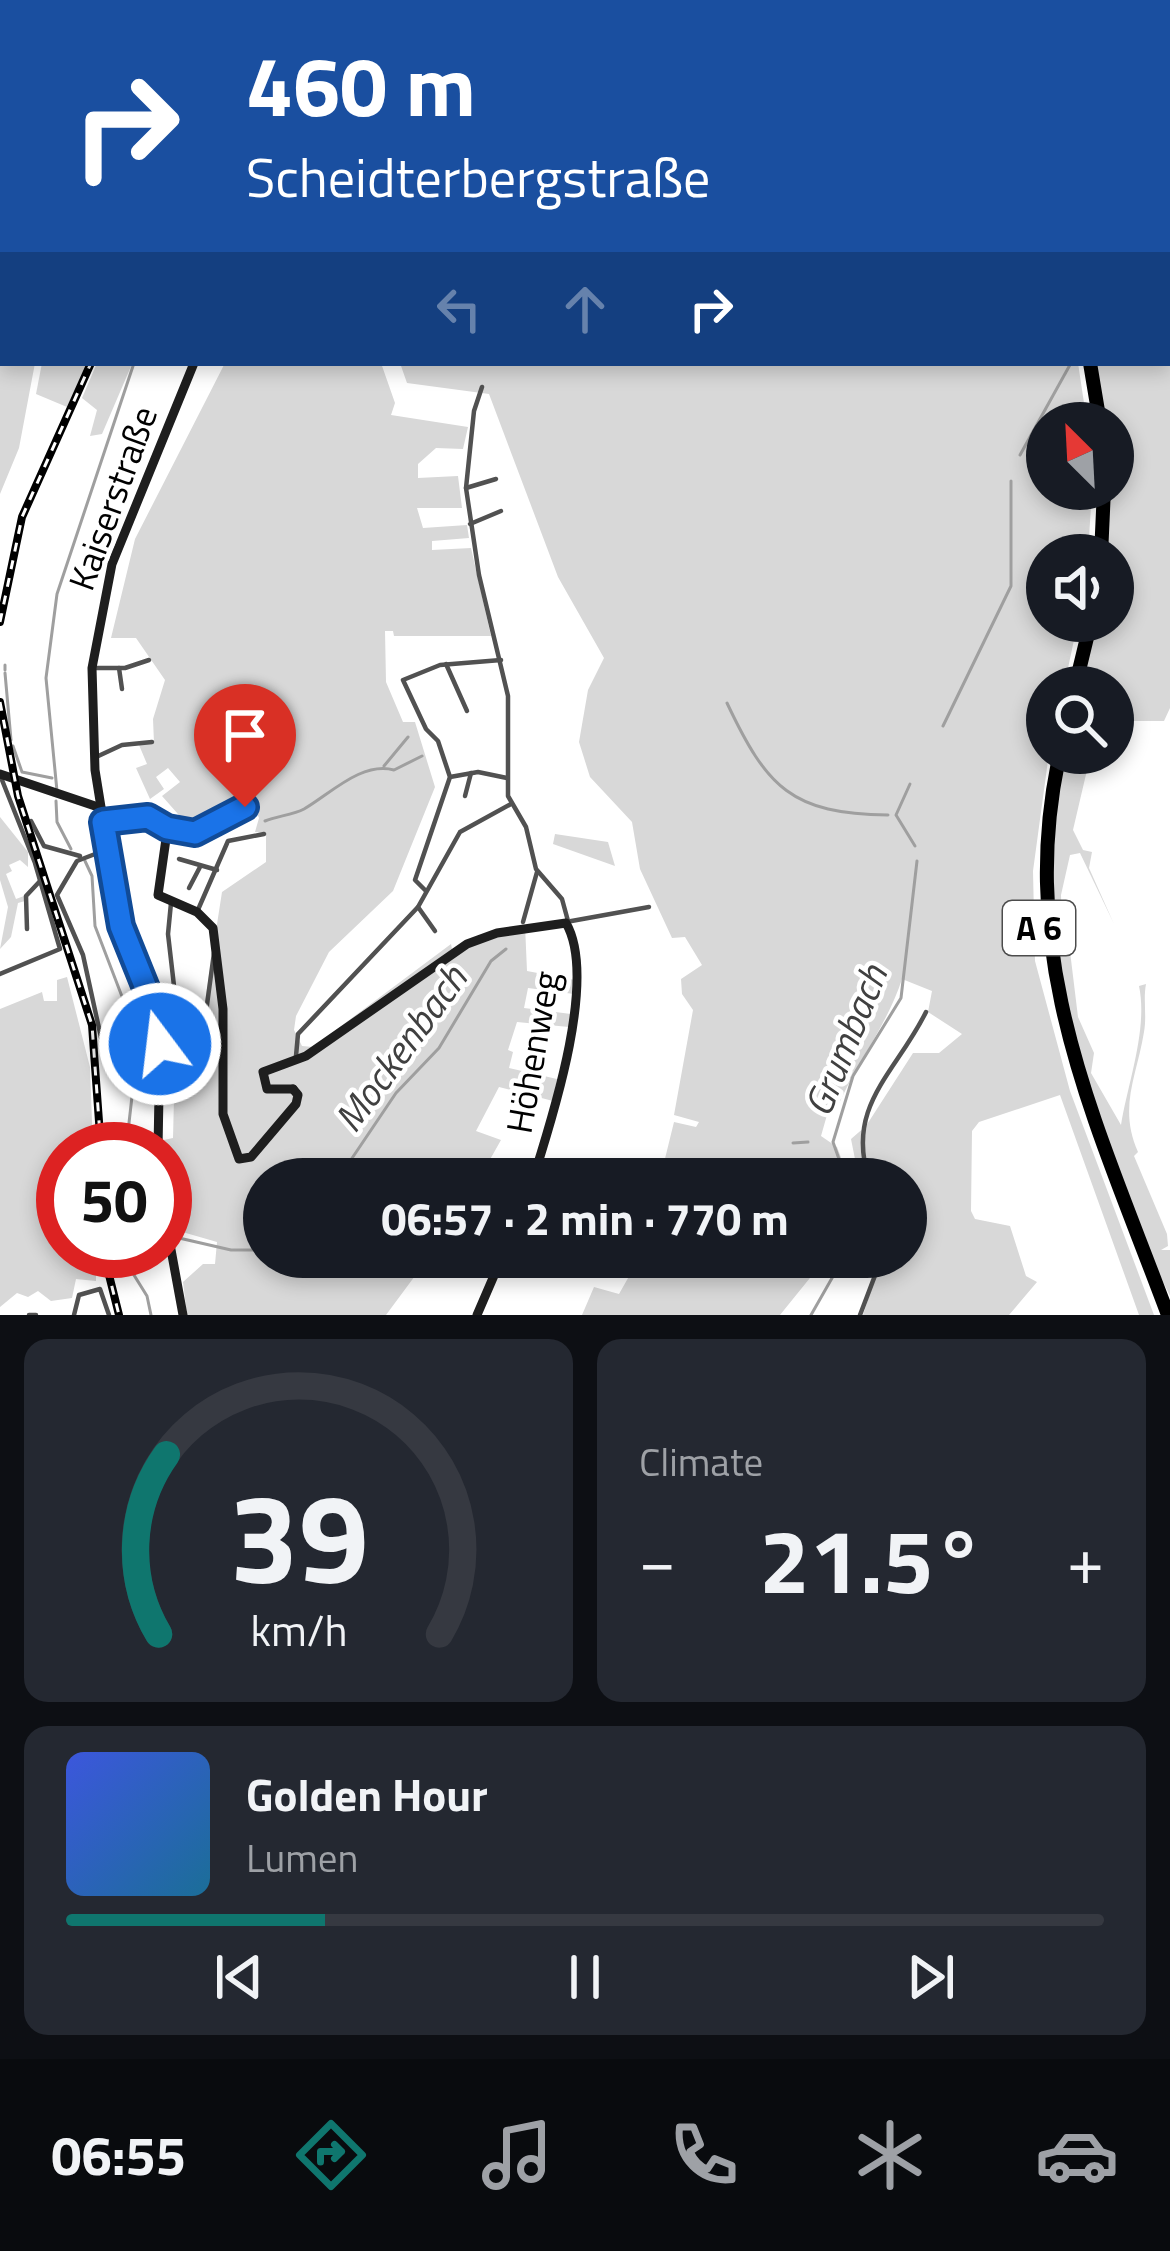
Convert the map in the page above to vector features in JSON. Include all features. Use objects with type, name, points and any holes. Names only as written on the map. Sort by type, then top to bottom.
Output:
[{"type":"highway","points":[[1088,366],[1094,402]]},
{"type":"highway","name":"A 6","points":[[1053,774],[1037,874],[1049,994],[1092,1138],[1164,1315]]},
{"type":"street","name":"Kaiserstraße","points":[[159,1122],[158,1026],[121,926],[94,758],[92,668],[112,564],[193,366]]},
{"type":"street","name":"Höhenweg","points":[[482,387],[474,412],[466,488],[501,660],[510,724],[507,778],[511,804],[526,826],[537,872],[523,926]]},
{"type":"street","points":[[466,488],[496,479]]},
{"type":"street","points":[[470,524],[501,511]]},
{"type":"street","points":[[427,891],[415,880],[450,776],[438,741],[426,729],[403,680],[446,664],[501,660]]},
{"type":"street","points":[[92,668],[149,661]]},
{"type":"street","points":[[446,664],[467,711]]},
{"type":"street","points":[[119,668],[122,689]]},
{"type":"street","points":[[94,758],[119,746],[152,742]]},
{"type":"street","points":[[450,776],[471,773],[507,778]]},
{"type":"street","points":[[465,796],[471,773]]},
{"type":"street","points":[[0,775],[101,808]]},
{"type":"street","points":[[0,775],[41,880],[60,951],[0,974]]},
{"type":"street","points":[[297,1060],[298,1034],[418,907],[460,832],[511,804]]},
{"type":"street","points":[[103,822],[146,817],[167,828],[195,833],[245,807]]},
{"type":"street","points":[[31,821],[40,844],[82,858]]},
{"type":"street","points":[[167,828],[158,895],[197,912],[213,928],[223,1009],[223,1114],[239,1159],[251,1157],[298,1101],[292,1089],[270,1090],[262,1076],[267,1068],[297,1060],[467,944],[523,926],[649,907]]},
{"type":"street","points":[[197,912],[230,839],[264,834]]},
{"type":"street","points":[[107,849],[82,858],[59,884],[62,908],[83,955],[107,1065],[160,1061]]},
{"type":"street","points":[[179,859],[217,870]]},
{"type":"street","points":[[189,888],[201,866]]},
{"type":"street","name":"Höhenweg","points":[[537,872],[562,899],[576,994],[538,1158]]},
{"type":"street","points":[[26,929],[26,896],[41,880]]},
{"type":"street","points":[[171,903],[168,934],[179,1029]]},
{"type":"street","points":[[418,907],[435,931]]},
{"type":"street","points":[[206,1012],[215,950]]},
{"type":"street","points":[[864,1158],[859,1140],[865,1115],[926,1012]]},
{"type":"street","points":[[176,1278],[183,1315]]},
{"type":"street","points":[[477,1315],[493,1278]]},
{"type":"street","points":[[860,1315],[873,1278]]},
{"type":"street","points":[[74,1315],[79,1295],[100,1288],[109,1315]]},
{"type":"shaded area","points":[[0,366],[34,366],[19,448],[0,494]]},
{"type":"shaded area","points":[[41,366],[86,366],[67,407],[36,394]]},
{"type":"shaded area","points":[[96,366],[131,366],[102,434],[90,436],[97,410],[82,398]]},
{"type":"shaded area","points":[[223,366],[382,366],[395,403],[391,415],[468,427],[463,449],[436,448],[418,464],[418,478],[458,476],[462,508],[417,508],[423,528],[467,525],[469,538],[432,541],[432,550],[471,548],[491,636],[394,636],[393,631],[385,631],[386,682],[403,722],[415,722],[435,787],[393,891],[329,952],[296,1016],[294,1030],[302,1046],[313,1047],[451,944],[452,949],[525,925],[527,971],[575,980],[574,994],[528,988],[524,1008],[571,1014],[569,1027],[517,1022],[508,1050],[513,1052],[509,1068],[557,1079],[553,1101],[499,1087],[476,1131],[501,1140],[491,1158],[243,1158],[243,1278],[413,1278],[386,1315],[187,1315],[183,1282],[203,1264],[215,1264],[217,1242],[192,1235],[192,1122],[173,1122],[175,1059],[197,1053],[222,892],[266,862],[266,833],[255,832],[259,818],[252,802],[193,831],[162,796],[180,782],[168,768],[156,777],[164,789],[150,799],[136,768],[147,764],[139,745],[154,743],[153,719],[165,680],[136,638],[111,638],[135,539]]},
{"type":"shaded area","points":[[401,366],[1078,366],[1084,402],[1026,402],[1026,510],[1091,510],[1089,534],[1026,534],[1026,642],[1074,642],[1068,666],[1026,666],[1026,774],[1046,774],[1033,871],[1035,961],[1070,1091],[1154,1315],[1139,1315],[1060,1095],[979,1122],[972,1131],[971,1211],[975,1219],[1010,1226],[1026,1276],[1037,1282],[1009,1315],[863,1315],[875,1278],[927,1278],[927,1158],[855,1158],[851,1139],[866,1126],[913,1053],[939,1053],[962,1034],[928,1012],[932,991],[902,979],[835,1113],[827,1115],[821,1136],[837,1147],[841,1158],[665,1158],[674,1122],[696,1127],[699,1122],[674,1115],[693,1010],[682,994],[681,979],[702,965],[685,937],[672,938],[640,869],[632,822],[590,777],[579,742],[588,690],[604,658],[558,577],[489,394],[407,383]]},
{"type":"shaded area","points":[[1096,366],[1170,366],[1170,708],[1164,721],[1134,721],[1134,666],[1085,666],[1090,642],[1134,642],[1134,534],[1105,534],[1106,510],[1134,510],[1134,402],[1102,402]]},
{"type":"shaded area","points":[[1061,774],[1086,774],[1073,830],[1083,850],[1092,852],[1089,868],[1114,924],[1080,853],[1070,855],[1061,895],[1062,923],[1068,935],[1078,1017],[1094,1053],[1091,1073],[1121,1125],[1139,1038],[1139,986],[1146,984],[1145,1026],[1130,1120],[1138,1152],[1134,1156],[1167,1234],[1168,1246],[1161,1250],[1170,1250],[1170,1296],[1102,1125],[1072,1021],[1055,915]]},
{"type":"shaded area","points":[[0,817],[28,852],[28,867],[20,860],[9,865],[12,871],[6,874],[16,899],[24,896],[25,901],[18,903],[11,937],[0,949],[8,907],[0,880]]},
{"type":"shaded area","points":[[555,834],[608,842],[615,866],[553,844]]},
{"type":"shaded area","points":[[67,977],[90,1067],[92,1122],[36,1122],[36,1278],[96,1278],[96,1281],[76,1279],[72,1298],[51,1301],[38,1291],[28,1297],[17,1293],[0,1307],[0,1009],[42,992],[44,1001],[57,1001],[57,980]]},
{"type":"shaded area","points":[[628,1278],[810,1278],[780,1315],[582,1315],[594,1287],[619,1294]]},
{"type":"waterway","points":[[57,791],[46,678],[57,594],[133,366]]},
{"type":"waterway","name":"Grumbach","points":[[1020,455],[1069,366]]},
{"type":"waterway","name":"Grumbach","points":[[943,726],[1011,586],[1011,481]]},
{"type":"waterway","points":[[5,665],[5,670]]},
{"type":"waterway","points":[[5,673],[11,740]]},
{"type":"waterway","points":[[727,703],[756,756],[786,790],[828,809],[888,815]]},
{"type":"waterway","points":[[384,766],[408,737]]},
{"type":"waterway","points":[[13,746],[22,772],[52,778]]},
{"type":"waterway","points":[[265,821],[304,809],[358,774],[394,770],[422,756]]},
{"type":"waterway","name":"Grumbach","points":[[910,784],[896,815],[915,846]]},
{"type":"waterway","points":[[56,801],[57,822],[71,849]]},
{"type":"waterway","points":[[85,861],[92,876],[95,926],[126,1007],[134,1079],[129,1122]]},
{"type":"waterway","name":"Grumbach","points":[[839,1158],[833,1142],[853,1076],[901,998],[917,861]]},
{"type":"waterway","name":"Mockenbach","points":[[352,1158],[396,1093],[439,1048],[491,961],[506,949]]},
{"type":"waterway","points":[[793,1143],[808,1142]]},
{"type":"waterway","name":"Mockenbach","points":[[192,1241],[243,1250]]},
{"type":"waterway","points":[[136,1278],[151,1315]]},
{"type":"waterway","name":"Grumbach","points":[[811,1315],[832,1278]]},
{"type":"railway","points":[[0,622],[22,517],[90,366]]},
{"type":"railway","points":[[0,702],[18,796],[92,1025],[99,1122]]},
{"type":"railway","points":[[110,1278],[119,1315]]},
{"type":"route","points":[[160,1044],[150,998],[121,926],[103,822],[148,817],[167,828],[195,833],[245,807]]}]
